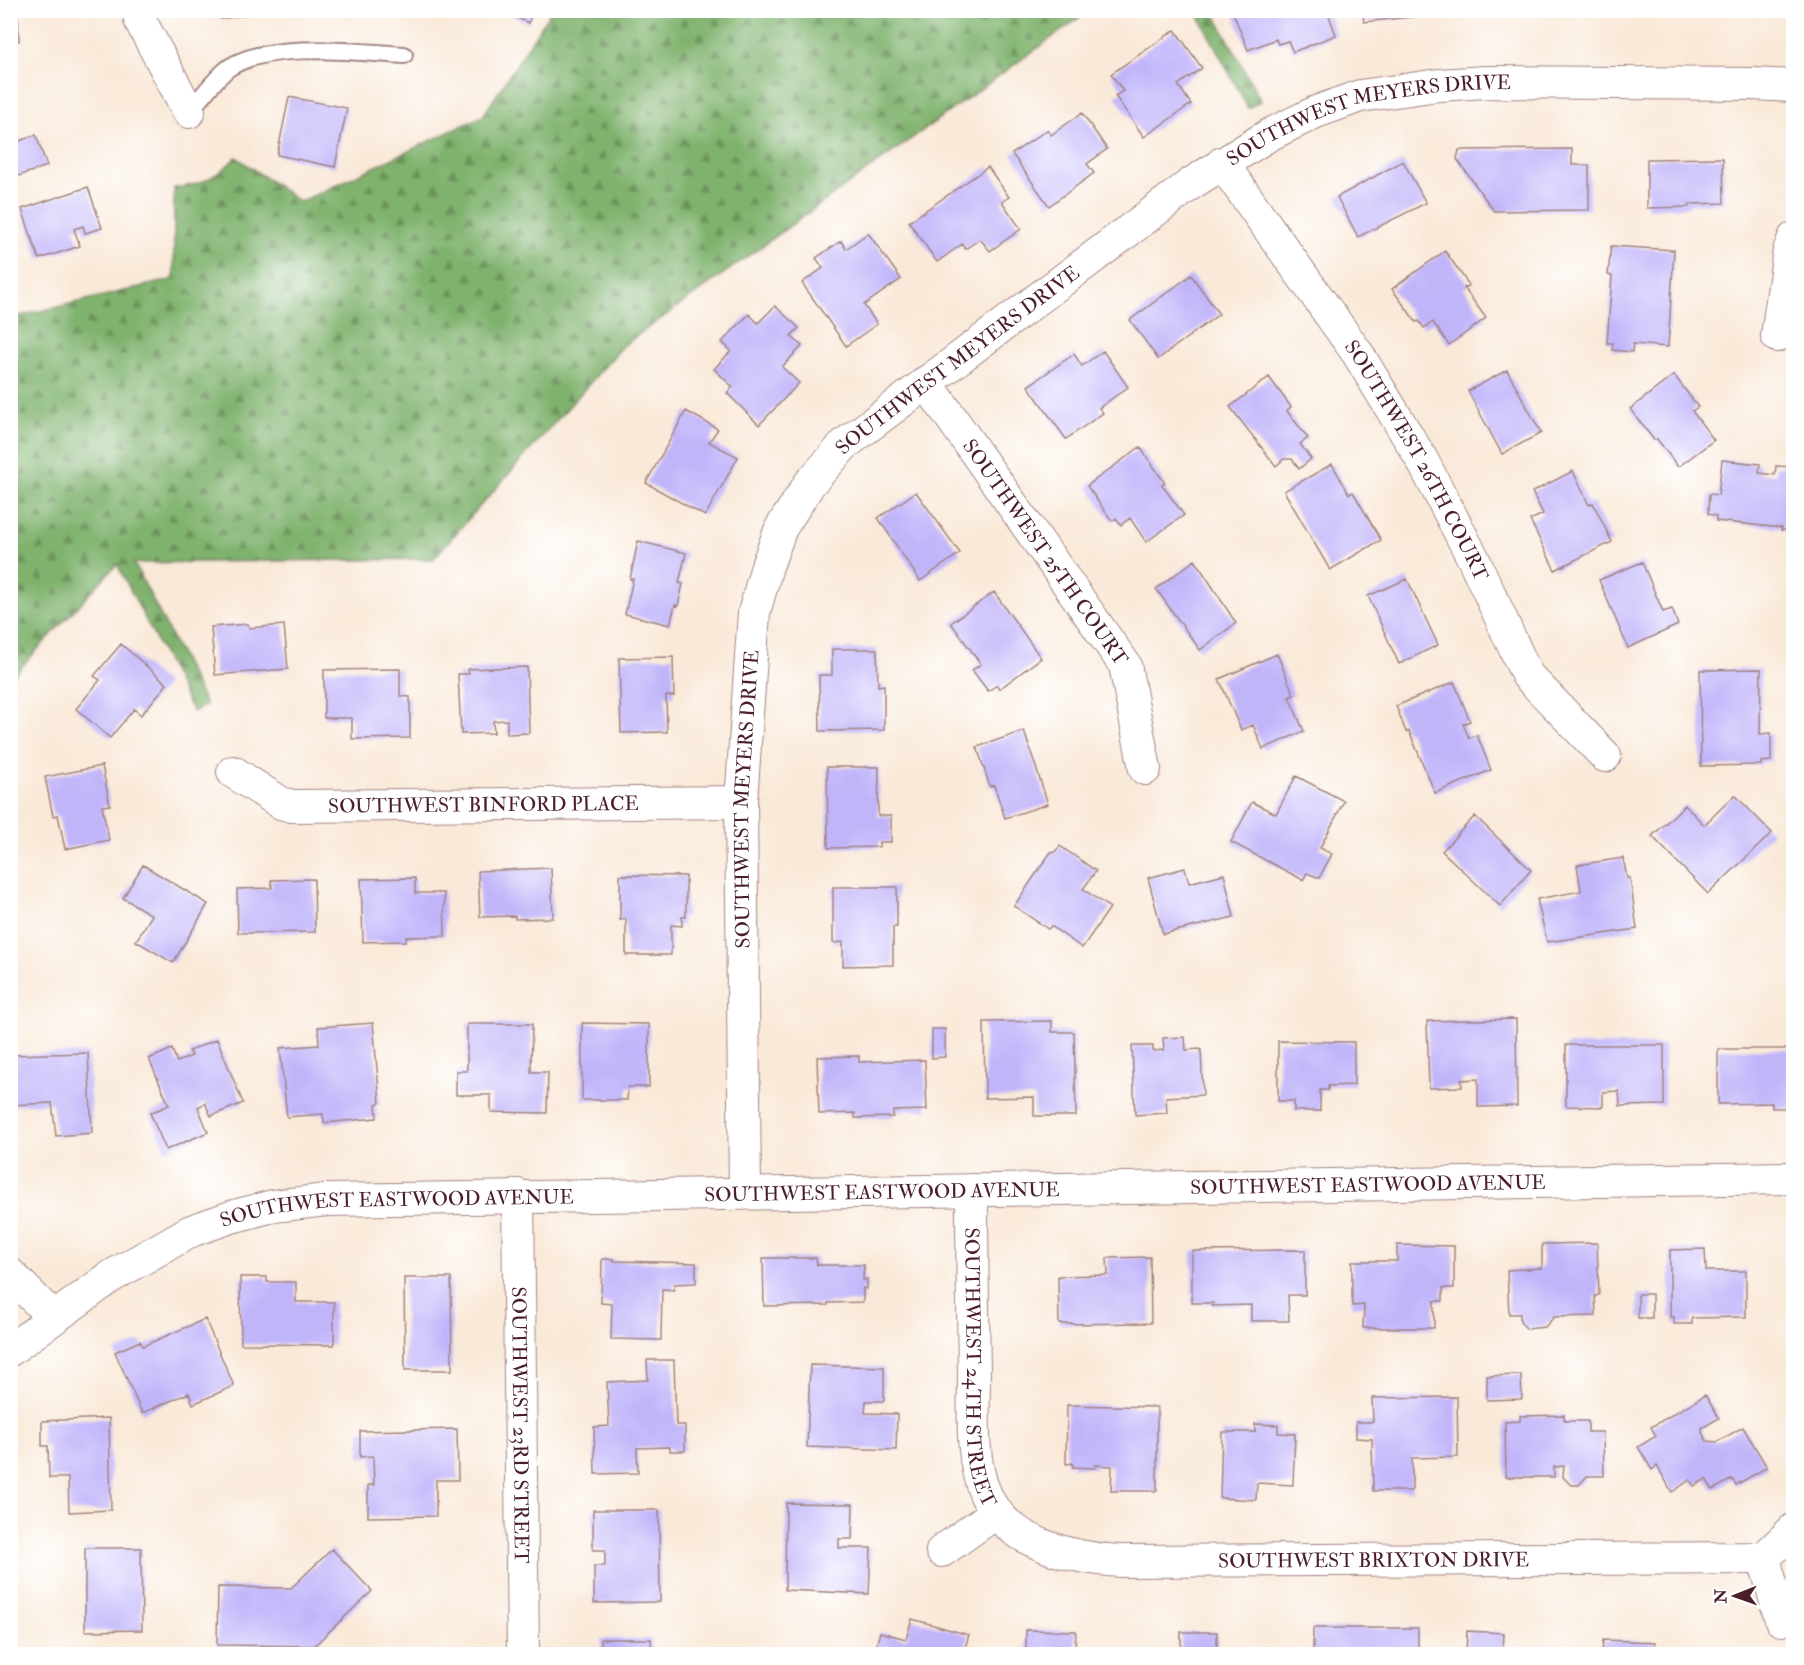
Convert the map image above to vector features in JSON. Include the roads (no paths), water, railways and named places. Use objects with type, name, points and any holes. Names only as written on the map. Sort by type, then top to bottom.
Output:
[{"type":"street","points":[[139,10],[140,20],[189,112]]},
{"type":"street","name":"SOUTHWEST MEYERS DRIVE","points":[[745,1193],[741,802],[754,613],[767,566],[781,528],[810,483],[845,444],[1192,183],[1269,135],[1316,112],[1360,96],[1485,82],[1794,86]]},
{"type":"street","name":"SOUTHWEST 26TH COURT","points":[[1222,163],[1358,354],[1421,458],[1473,558],[1527,675],[1605,756]]},
{"type":"street","points":[[1777,336],[1789,251],[1794,238]]},
{"type":"street","name":"SOUTHWEST 25TH COURT","points":[[926,382],[1125,665],[1145,769]]},
{"type":"street","name":"SOUTHWEST BINFORD PLACE","points":[[233,772],[281,803],[292,806],[741,802]]},
{"type":"street","name":"SOUTHWEST EASTWOOD AVENUE","points":[[10,1350],[112,1276],[191,1232],[231,1217],[273,1206],[327,1200],[1794,1178]]},
{"type":"street","name":"SOUTHWEST 24TH STREET","points":[[942,1551],[997,1512],[985,1495],[978,1469],[974,1424],[972,1190]]},
{"type":"street","name":"SOUTHWEST 23RD STREET","points":[[518,1196],[523,1654]]},
{"type":"street","points":[[10,1274],[53,1317]]},
{"type":"street","name":"SOUTHWEST BRIXTON DRIVE","points":[[997,1512],[1011,1527],[1043,1546],[1095,1559],[1764,1558]]},
{"type":"street","points":[[1781,1620],[1764,1558],[1794,1529]]},
{"type":"lane","points":[[189,112],[229,68],[260,55],[320,50],[404,55]]}]
